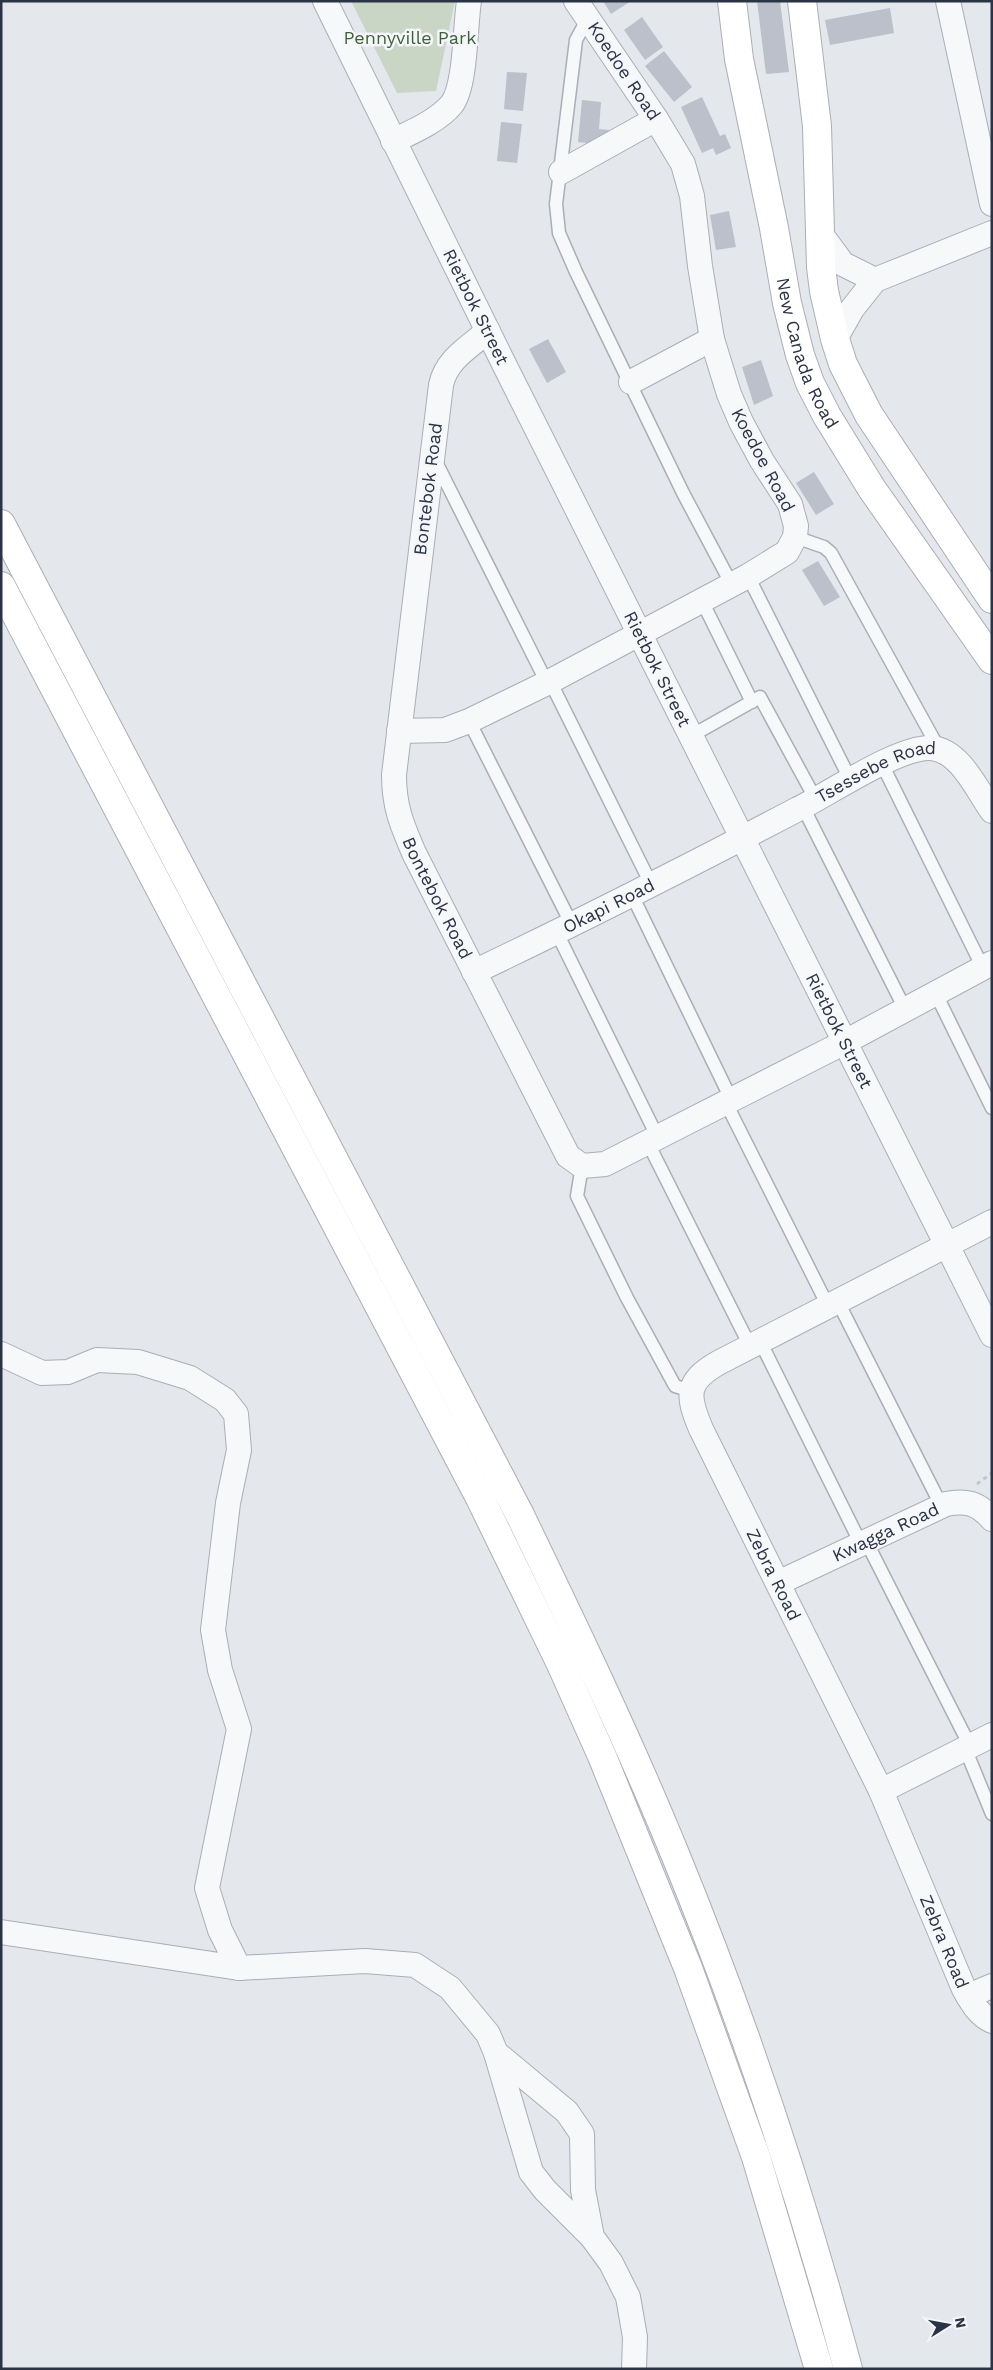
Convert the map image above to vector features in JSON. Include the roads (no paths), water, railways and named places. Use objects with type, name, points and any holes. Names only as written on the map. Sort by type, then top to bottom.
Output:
[{"type":"main road","name":"New Canada Road","points":[[732,1],[738,59],[772,219],[787,303],[800,355],[810,383],[826,416],[872,489],[992,660]]},
{"type":"main road","name":"New Canada Road","points":[[802,1],[817,126],[822,275],[835,339],[853,387],[869,415],[992,599]]},
{"type":"main road","points":[[1,524],[520,1515],[598,1678],[676,1856],[750,2051],[804,2216],[848,2369]]},
{"type":"main road","points":[[1,586],[480,1498],[560,1662],[606,1765],[695,1986],[756,2157],[819,2369]]},
{"type":"street","name":"Rietbok Street","points":[[325,1],[393,141],[992,1335]]},
{"type":"street","points":[[393,141],[432,119],[454,101],[460,78],[468,1]]},
{"type":"street","points":[[948,1],[992,204]]},
{"type":"street","name":"Koedoe Road","points":[[399,731],[445,730],[469,722],[640,635],[740,581],[787,552],[795,537],[796,526],[790,504],[748,435],[729,394],[712,339],[687,175],[674,148],[656,119],[582,10]]},
{"type":"street","points":[[561,172],[656,119]]},
{"type":"street","points":[[820,233],[843,264],[875,280]]},
{"type":"street","points":[[835,339],[852,309],[875,280],[992,233]]},
{"type":"street","name":"Bontebok Road","points":[[488,331],[451,362],[445,371],[439,397],[394,775],[396,810],[414,853],[560,1143],[568,1156],[582,1166]]},
{"type":"street","points":[[631,382],[712,339]]},
{"type":"street","name":"Tsessebe Road","points":[[742,838],[809,804],[850,780],[921,748],[939,749],[958,762],[992,811]]},
{"type":"street","name":"Okapi Road","points":[[474,972],[642,891],[742,838]]},
{"type":"street","points":[[582,1166],[605,1164],[845,1042],[988,965]]},
{"type":"street","points":[[691,1391],[695,1381],[701,1374],[755,1343],[992,1222]]},
{"type":"street","points":[[1,1354],[42,1373],[68,1372],[97,1360],[138,1362],[190,1378],[225,1400],[236,1414],[239,1450],[228,1503],[213,1630],[220,1670],[239,1729],[207,1888],[220,1930],[239,1968]]},
{"type":"street","name":"Zebra Road","points":[[691,1391],[691,1404],[701,1429],[882,1791],[968,1996],[982,2014],[992,2021]]},
{"type":"street","name":"Kwagga Road","points":[[778,1583],[941,1505],[962,1501],[974,1504],[992,1519]]},
{"type":"street","points":[[882,1791],[992,1734]]},
{"type":"street","points":[[1,1932],[239,1968],[365,1961],[415,1965],[450,1988],[488,2034],[496,2052],[531,2172],[545,2190],[592,2237],[611,2264],[628,2297],[635,2337],[634,2369]]},
{"type":"street","points":[[968,1996],[992,1986]]},
{"type":"street","points":[[496,2052],[568,2112],[582,2134],[583,2190],[592,2237]]},
{"type":"lane","name":"New Canada Road","points":[[743,1],[761,119],[796,309],[810,355],[822,376]]},
{"type":"lane","name":"New Canada Road","points":[[794,1],[810,128],[814,273],[822,326],[832,364],[866,432],[992,615]]},
{"type":"lane","points":[[582,10],[576,40],[556,217],[559,232],[576,272],[631,382],[683,493],[740,581],[850,780]]},
{"type":"lane","name":"New Canada Road","points":[[841,415],[874,468]]},
{"type":"lane","points":[[432,453],[549,682],[642,891],[729,1102],[833,1304],[941,1505]]},
{"type":"lane","points":[[795,537],[824,547],[831,553],[939,749]]},
{"type":"lane","points":[[948,575],[992,638]]},
{"type":"lane","points":[[702,601],[752,702]]},
{"type":"lane","points":[[691,736],[760,697],[905,1009]]},
{"type":"lane","points":[[469,722],[564,929],[653,1140],[755,1343],[863,1543],[968,1747],[992,1814]]},
{"type":"lane","points":[[882,764],[988,965]]},
{"type":"lane","points":[[936,994],[992,1108]]},
{"type":"lane","points":[[582,1166],[577,1196],[627,1298],[675,1386],[691,1391]]},
{"type":"park label","name":"Pennyville Park","points":[[410,38]]}]
